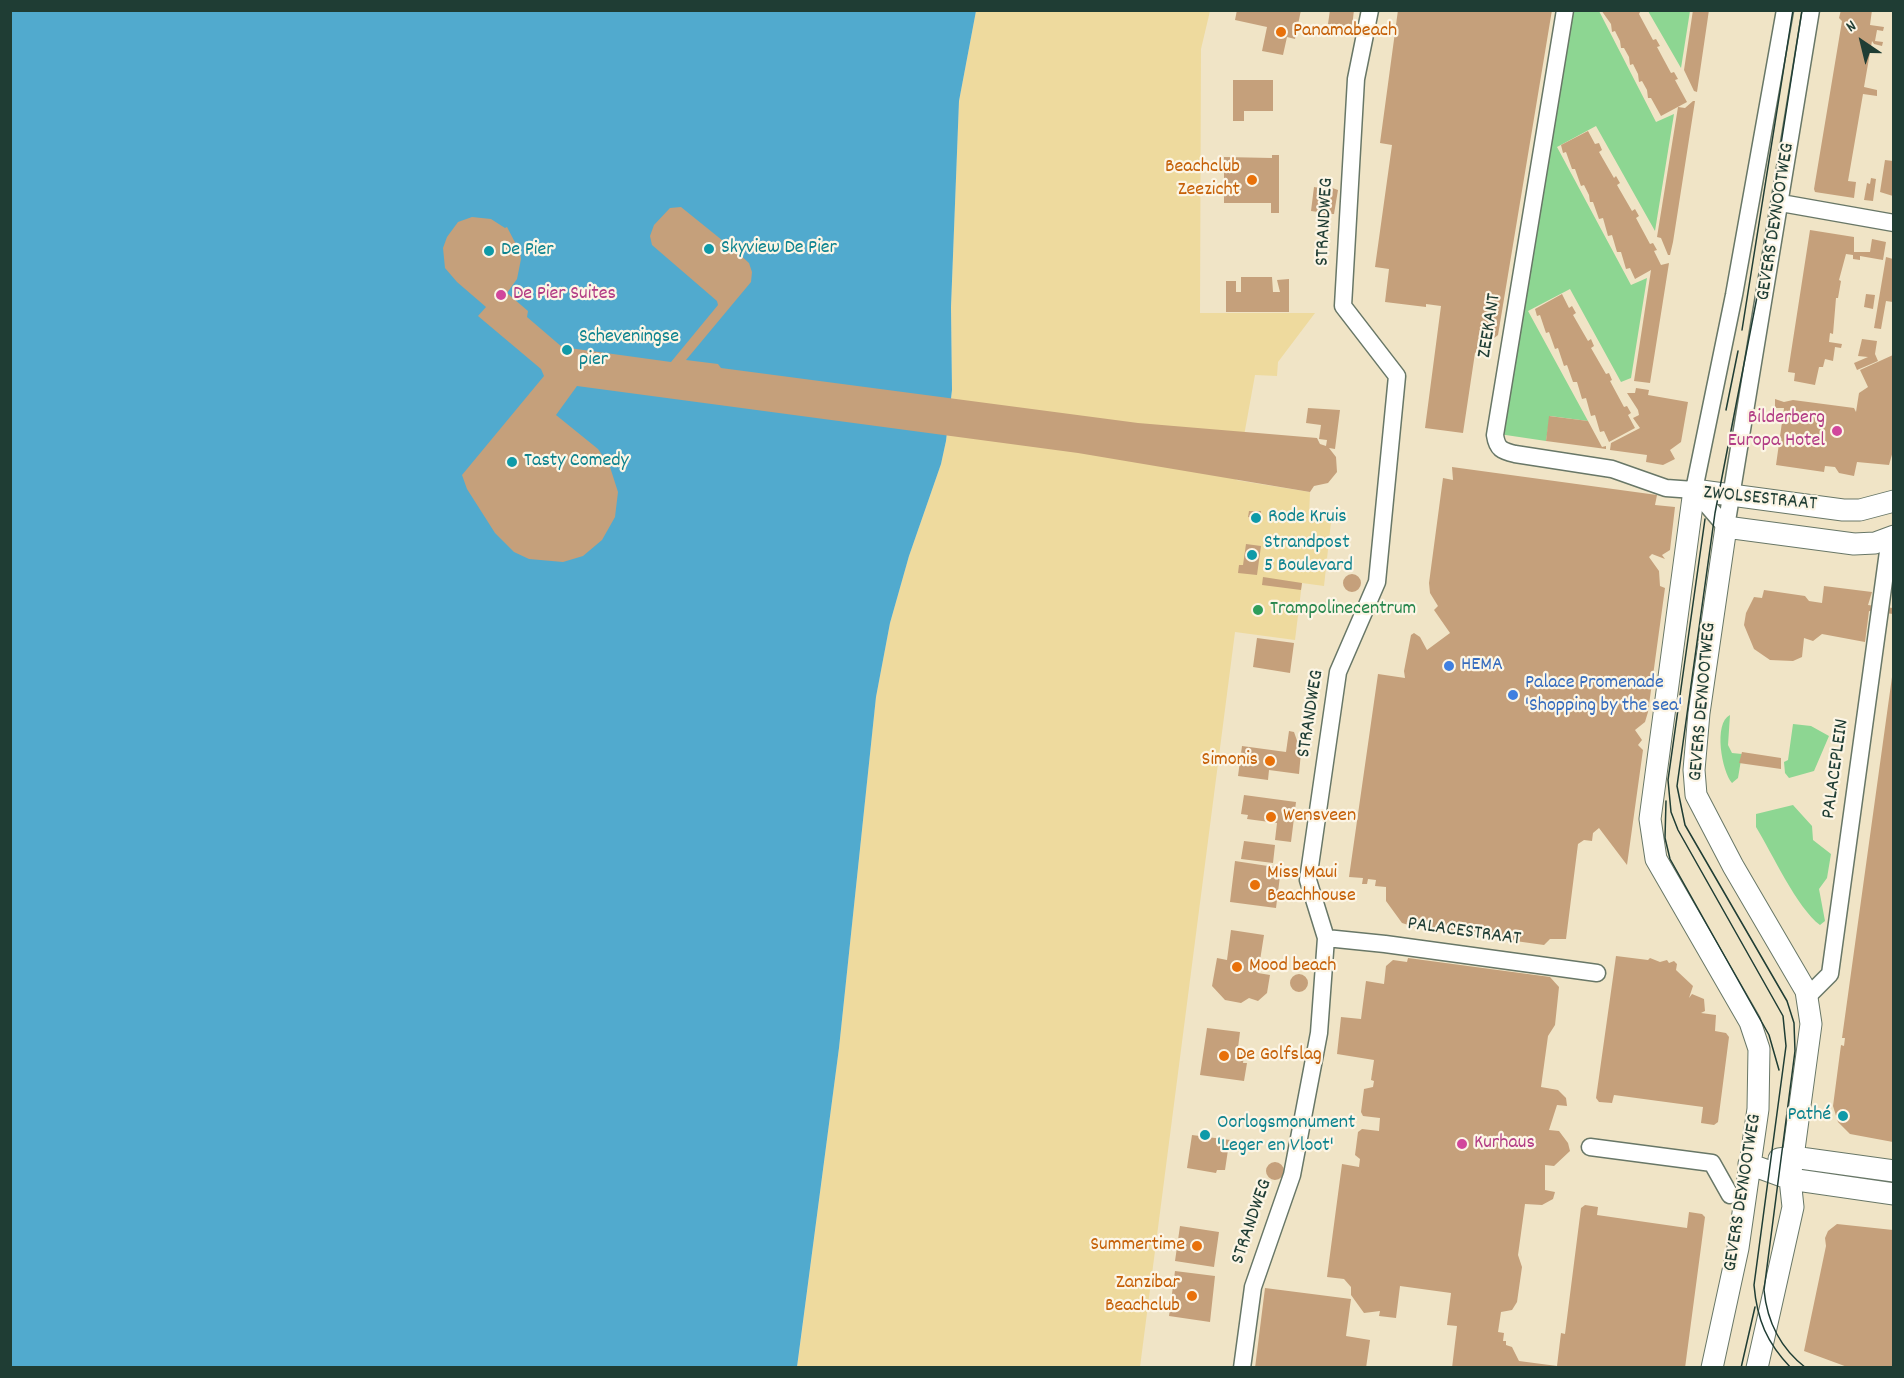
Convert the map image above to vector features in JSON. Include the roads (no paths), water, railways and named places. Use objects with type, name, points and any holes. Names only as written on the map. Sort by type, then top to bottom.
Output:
[{"type":"main road","name":"ZWOLSESTRAAT","points":[[1694,490],[1843,510],[1860,510],[1893,501]]},
{"type":"main road","name":"GEVERS DEYNOOTWEG","points":[[1694,490],[1650,819],[1656,859],[1729,981],[1755,1034],[1759,1049],[1759,1087],[1738,1248],[1712,1368]]},
{"type":"main road","name":"ZWOLSESTRAAT","points":[[1726,527],[1854,544],[1875,543],[1892,537]]},
{"type":"main road","name":"GEVERS DEYNOOTWEG","points":[[1726,527],[1699,713],[1694,770],[1696,795],[1704,814],[1801,981],[1807,997],[1811,1024],[1790,1179],[1793,1207],[1761,1365]]},
{"type":"main road","points":[[1749,1164],[1793,1157],[1893,1171]]},
{"type":"main road","points":[[1749,1164],[1790,1179],[1893,1194]]},
{"type":"street","name":"STRANDWEG","points":[[1242,1368],[1253,1287],[1292,1175],[1319,1033],[1326,938],[1308,880],[1338,672],[1377,582],[1397,376],[1343,306],[1356,79],[1370,10]]},
{"type":"street","name":"ZEEKANT","points":[[1565,10],[1496,424],[1496,445],[1501,451],[1612,469],[1666,488],[1694,490]]},
{"type":"street","name":"GEVERS DEYNOOTWEG","points":[[1694,490],[1736,284],[1785,10]]},
{"type":"street","name":"GEVERS DEYNOOTWEG","points":[[1726,527],[1811,10]]},
{"type":"street","points":[[1781,203],[1893,224]]},
{"type":"street","name":"ZWOLSESTRAAT","points":[[1694,490],[1726,527]]},
{"type":"street","name":"PALACEPLEIN","points":[[1807,997],[1830,974],[1882,592],[1892,537]]},
{"type":"street","name":"PALACESTRAAT","points":[[1326,938],[1597,973]]},
{"type":"street","points":[[1590,1147],[1712,1163],[1730,1195]]},
{"type":"water","points":[[10,11],[976,11],[959,101],[951,307],[952,390],[946,441],[941,464],[909,556],[890,623],[876,697],[839,1048],[797,1367],[11,1367]]},
{"type":"tram line","points":[[1742,330],[1793,10]]},
{"type":"tram line","points":[[1802,10],[1757,297],[1715,513],[1677,786],[1685,825],[1787,1001],[1794,1023],[1795,1051],[1764,1290],[1768,1312],[1776,1333],[1789,1352],[1806,1368]]},
{"type":"tram line","points":[[1726,410],[1738,351]]},
{"type":"tram line","points":[[1705,519],[1668,780],[1671,812],[1678,830],[1783,1016],[1786,1046],[1754,1285],[1758,1309],[1765,1330],[1791,1368]]},
{"type":"tram line","points":[[1666,801],[1665,838],[1670,859],[1769,1035],[1779,1070]]},
{"type":"tram line","points":[[1741,1368],[1755,1307]]},
{"type":"place","name":"Panamabeach","points":[[1281,32]]},
{"type":"place","name":"Beachclub Zeezicht","points":[[1252,180]]},
{"type":"place","name":"Skyview De Pier","points":[[709,249]]},
{"type":"place","name":"De Pier","points":[[489,251]]},
{"type":"place","name":"De Pier Suites","points":[[501,295]]},
{"type":"place","name":"Scheveningse pier","points":[[567,350]]},
{"type":"place","name":"Bilderberg Europa Hotel","points":[[1837,431]]},
{"type":"place","name":"Tasty Comedy","points":[[512,462]]},
{"type":"place","name":"Rode Kruis","points":[[1256,518]]},
{"type":"place","name":"Strandpost 5 Boulevard","points":[[1252,555]]},
{"type":"place","name":"Trampolinecentrum","points":[[1258,610]]},
{"type":"place","name":"HEMA","points":[[1449,666]]},
{"type":"place","name":"Palace Promenade 'Shopping by the sea'","points":[[1513,695]]},
{"type":"place","name":"Simonis","points":[[1270,761]]},
{"type":"place","name":"Wensveen","points":[[1271,817]]},
{"type":"place","name":"Miss Maui Beachhouse","points":[[1255,885]]},
{"type":"place","name":"Mood beach","points":[[1237,967]]},
{"type":"place","name":"De Golfslag","points":[[1224,1056]]},
{"type":"place","name":"Pathé","points":[[1843,1116]]},
{"type":"place","name":"Oorlogsmonument 'Leger en Vloot'","points":[[1205,1135]]},
{"type":"place","name":"Kurhaus","points":[[1462,1144]]},
{"type":"place","name":"Summertime","points":[[1197,1246]]},
{"type":"place","name":"Zanzibar Beachclub","points":[[1192,1296]]}]
